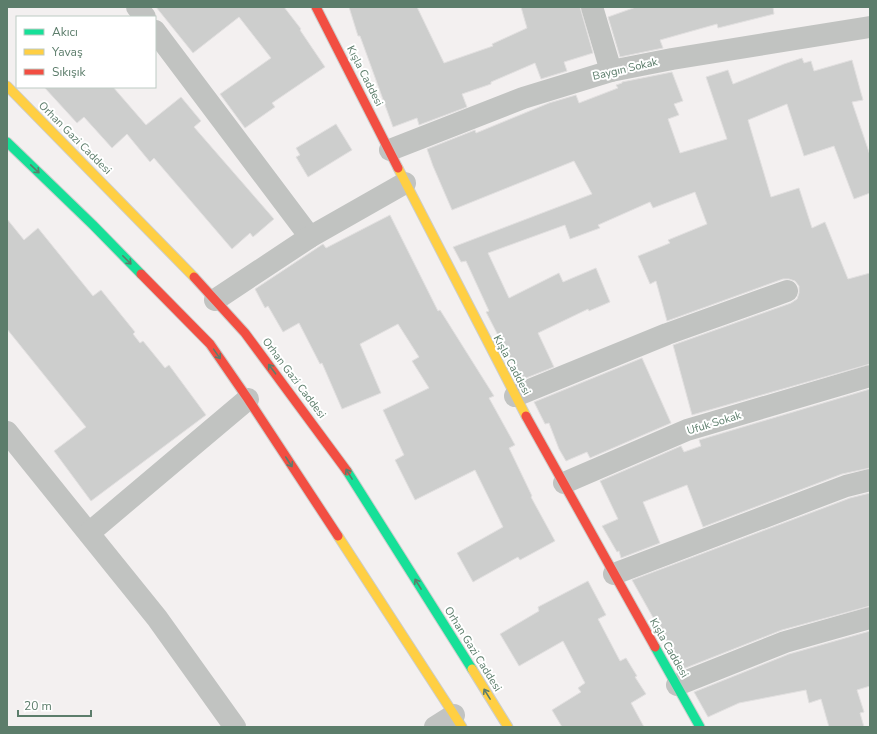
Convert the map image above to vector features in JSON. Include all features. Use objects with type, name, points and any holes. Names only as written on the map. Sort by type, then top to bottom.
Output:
[{"type":"main road","name":"Kışla Caddesi","points":[[316,7],[515,396],[700,727]]},
{"type":"main road","name":"Orhan Gazi Caddesi","points":[[7,86],[85,164],[245,333],[342,463],[508,727]]},
{"type":"main road","points":[[7,142],[93,225],[210,344],[248,399],[458,721]]},
{"type":"street","points":[[137,7],[143,16]]},
{"type":"street","points":[[592,7],[611,71]]},
{"type":"street","name":"Baygın Sokak","points":[[390,150],[523,98],[611,71],[672,59],[870,28]]},
{"type":"street","points":[[156,32],[310,237]]},
{"type":"street","points":[[215,300],[310,237],[405,183]]},
{"type":"street","points":[[515,396],[667,334],[787,291]]},
{"type":"street","name":"Ufuk Sokak","points":[[564,483],[687,430],[870,376]]},
{"type":"street","points":[[89,533],[248,399]]},
{"type":"street","points":[[7,432],[157,618],[235,727]]},
{"type":"street","points":[[614,574],[846,486],[870,480]]},
{"type":"street","points":[[677,685],[785,642],[870,618]]},
{"type":"street","points":[[435,727],[458,721]]},
{"type":"building","points":[[156,7],[284,7],[301,29],[300,30],[325,67],[272,103],[275,107],[245,128],[220,94],[271,58],[239,17],[193,53]]},
{"type":"building","points":[[349,7],[417,7],[444,63],[493,46],[492,44],[527,28],[521,7],[580,7],[593,53],[564,62],[567,71],[541,79],[535,63],[491,82],[491,84],[462,94],[467,107],[419,125],[417,118],[393,127],[360,36],[358,36]]},
{"type":"building","points":[[636,7],[773,7],[774,14],[718,28],[717,24],[660,40],[663,48],[620,57],[608,17]]},
{"type":"building","points":[[802,58],[804,63],[811,61],[814,71],[852,60],[863,100],[852,102],[870,155],[870,193],[854,199],[834,146],[804,156],[787,104],[748,120],[771,197],[799,188],[812,228],[825,222],[848,279],[870,273],[870,364],[692,415],[673,345],[791,303],[797,299],[799,293],[799,286],[795,281],[783,279],[667,321],[656,281],[650,284],[638,256],[670,243],[668,240],[707,224],[695,192],[653,208],[650,202],[598,225],[600,228],[570,239],[565,225],[488,253],[509,298],[559,273],[563,282],[596,268],[610,302],[589,311],[588,309],[538,333],[554,367],[521,380],[486,312],[489,311],[466,261],[461,262],[453,247],[592,194],[574,161],[452,210],[427,149],[475,130],[476,133],[549,103],[576,95],[579,103],[618,88],[616,85],[622,82],[672,72],[683,101],[674,104],[679,115],[668,119],[680,153],[727,139],[706,77],[728,70],[733,84]]},
{"type":"building","points":[[45,88],[114,88],[146,125],[181,97],[201,121],[194,127],[274,219],[253,237],[250,233],[232,249],[154,158],[150,162],[127,134],[112,148],[84,117],[77,123]]},
{"type":"building","points":[[336,124],[352,150],[308,177],[296,157],[300,155],[296,148]]},
{"type":"building","points":[[390,215],[438,311],[440,310],[494,396],[489,398],[515,445],[509,448],[532,496],[531,497],[555,541],[520,560],[518,557],[473,582],[457,553],[503,527],[475,470],[415,500],[395,460],[404,455],[383,410],[429,388],[412,361],[419,357],[398,324],[360,344],[381,393],[342,409],[322,363],[320,364],[299,323],[283,332],[268,306],[265,308],[255,289],[323,244],[326,248]]},
{"type":"building","points":[[7,219],[24,240],[38,228],[93,296],[101,290],[135,332],[133,334],[140,343],[143,341],[165,368],[169,365],[206,415],[91,501],[54,451],[86,427],[7,329]]},
{"type":"building","points":[[642,358],[671,423],[590,458],[587,452],[566,461],[559,449],[549,423],[545,424],[534,402]]},
{"type":"building","points":[[870,389],[870,468],[842,474],[703,527],[687,485],[643,502],[660,543],[621,558],[619,551],[617,552],[602,526],[618,519],[600,481],[681,446],[684,452],[701,446],[699,440]]},
{"type":"building","points":[[870,493],[870,606],[782,630],[683,669],[677,654],[674,655],[632,580],[850,498]]},
{"type":"building","points":[[588,581],[606,615],[598,619],[620,661],[626,658],[637,676],[635,677],[646,694],[631,703],[644,727],[562,727],[552,710],[581,692],[578,688],[585,683],[563,641],[519,666],[500,634],[539,611],[538,607]]},
{"type":"building","points":[[870,631],[870,686],[857,690],[864,712],[860,713],[864,727],[829,727],[821,699],[809,703],[806,690],[739,703],[708,717],[694,692],[789,654]]},
{"type":"traffic: fast","points":[[7,142],[93,225],[141,274]]},
{"type":"traffic: fast","points":[[347,471],[472,669]]},
{"type":"traffic: fast","points":[[655,647],[700,727]]},
{"type":"traffic: slow","points":[[7,86],[194,277]]},
{"type":"traffic: slow","points":[[398,168],[526,416]]},
{"type":"traffic: slow","points":[[338,536],[462,727]]},
{"type":"traffic: slow","points":[[472,669],[508,727]]},
{"type":"traffic: jam","points":[[316,7],[398,168]]},
{"type":"traffic: jam","points":[[141,274],[210,344],[338,536]]},
{"type":"traffic: jam","points":[[194,277],[245,333],[347,471]]},
{"type":"traffic: jam","points":[[526,416],[655,647]]}]
